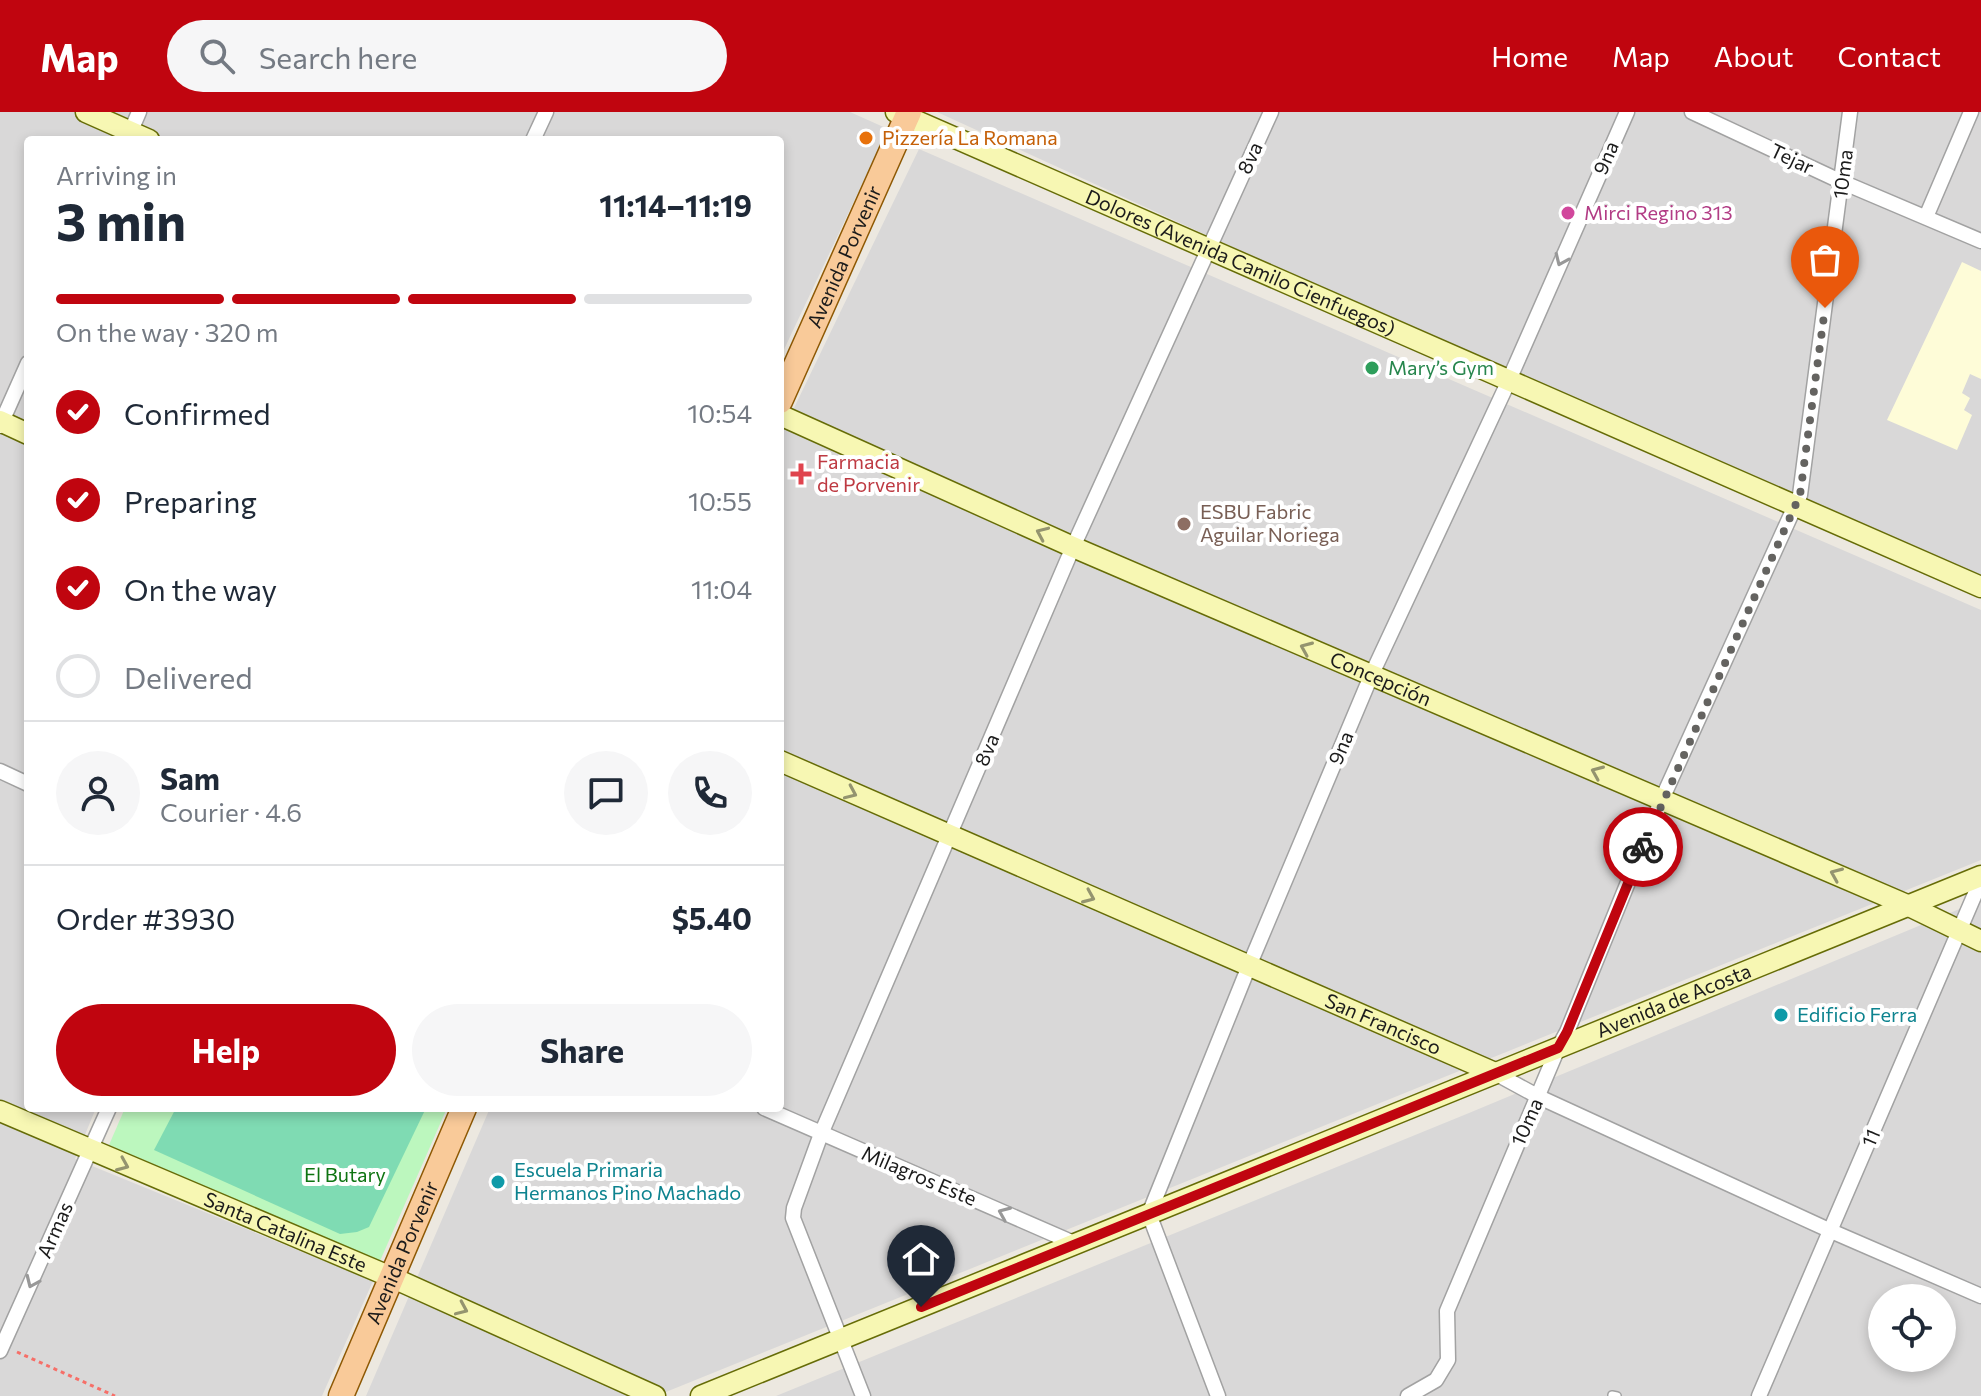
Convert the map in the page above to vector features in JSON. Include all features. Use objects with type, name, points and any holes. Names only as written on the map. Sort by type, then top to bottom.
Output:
[{"type":"main road","name":"Avenida Porvenir","points":[[784,392],[904,114]]},
{"type":"main road","name":"Avenida Porvenir","points":[[341,1396],[462,1112]]},
{"type":"street","points":[[86,112],[133,136]]},
{"type":"street","points":[[135,136],[139,112]]},
{"type":"street","points":[[535,136],[546,112]]},
{"type":"street","name":"8va","points":[[863,1396],[793,1218],[794,1208],[821,1134],[1073,547],[1271,112]]},
{"type":"street","name":"9na","points":[[1149,1214],[1371,676],[1508,382],[1627,112]]},
{"type":"street","name":"Tejar","points":[[1692,112],[1842,182],[1981,241]]},
{"type":"street","name":"10ma","points":[[1408,1396],[1436,1380],[1448,1360],[1447,1311],[1491,1202],[1567,1032],[1662,799],[1800,495],[1850,112]]},
{"type":"street","points":[[1926,217],[1971,112]]},
{"type":"street","name":"Dolores (Avenida Camilo Cienfuegos)","points":[[904,114],[1508,382],[1981,587]]},
{"type":"street","points":[[24,372],[1,423],[24,432]]},
{"type":"street","name":"Concepción","points":[[784,417],[1073,547],[1907,905],[1981,941]]},
{"type":"street","name":"San Francisco","points":[[784,763],[1495,1073],[1539,1097],[1831,1231],[1981,1296]]},
{"type":"street","points":[[0,771],[24,782]]},
{"type":"street","name":"Avenida de Acosta","points":[[701,1396],[1907,905],[1981,878]]},
{"type":"street","name":"11","points":[[1759,1396],[1981,878]]},
{"type":"street","name":"Santa Catalina Este","points":[[0,1111],[391,1277],[655,1396]]},
{"type":"street","name":"Armas","points":[[1,1349],[107,1112]]},
{"type":"street","name":"Milagros Este","points":[[773,1112],[1076,1244]]},
{"type":"street","points":[[1149,1214],[1218,1396]]},
{"type":"path","points":[[1,1349],[115,1396]]},
{"type":"shaded area","points":[[0,112],[850,112],[888,129],[784,350],[784,136],[24,136],[24,1112],[94,1112],[75,1159],[373,1281],[322,1396],[0,1396]]},
{"type":"shaded area","points":[[937,112],[1981,112],[1981,579],[1583,407]]},
{"type":"shaded area","points":[[919,149],[1981,610],[1981,860],[656,1396],[366,1396],[488,1112],[784,1112],[784,429]]},
{"type":"shaded area","points":[[1962,262],[1981,271],[1981,379],[1970,374],[1962,393],[1970,398],[1964,410],[1972,415],[1957,450],[1887,420]]},
{"type":"shaded area","points":[[1981,900],[1981,1396],[776,1396],[1469,1113]]},
{"type":"green space","name":"El Butary","points":[[123,1112],[445,1112],[380,1261],[109,1145]]},
{"type":"green space","name":"El Butary","points":[[174,1112],[424,1112],[369,1227],[357,1232],[340,1234],[154,1150]]},
{"type":"way so far","points":[[1643,847],[1800,495],[1825,308]]},
{"type":"place","name":"Pizzería La Romana","points":[[866,138]]},
{"type":"place","name":"Mirci Regino 313","points":[[1568,213]]},
{"type":"place","name":"Mary’s Gym","points":[[1372,368]]},
{"type":"place","name":"Farmacia de Porvenir","points":[[801,474]]},
{"type":"place","name":"ESBU Fabric Aguilar Noriega","points":[[1184,524]]},
{"type":"place","name":"Edificio Ferra","points":[[1781,1015]]},
{"type":"place","name":"Escuela Primaria Hermanos Pino Machado","points":[[498,1182]]},
{"type":"route","points":[[921,1307],[1558,1048],[1643,847]]}]
